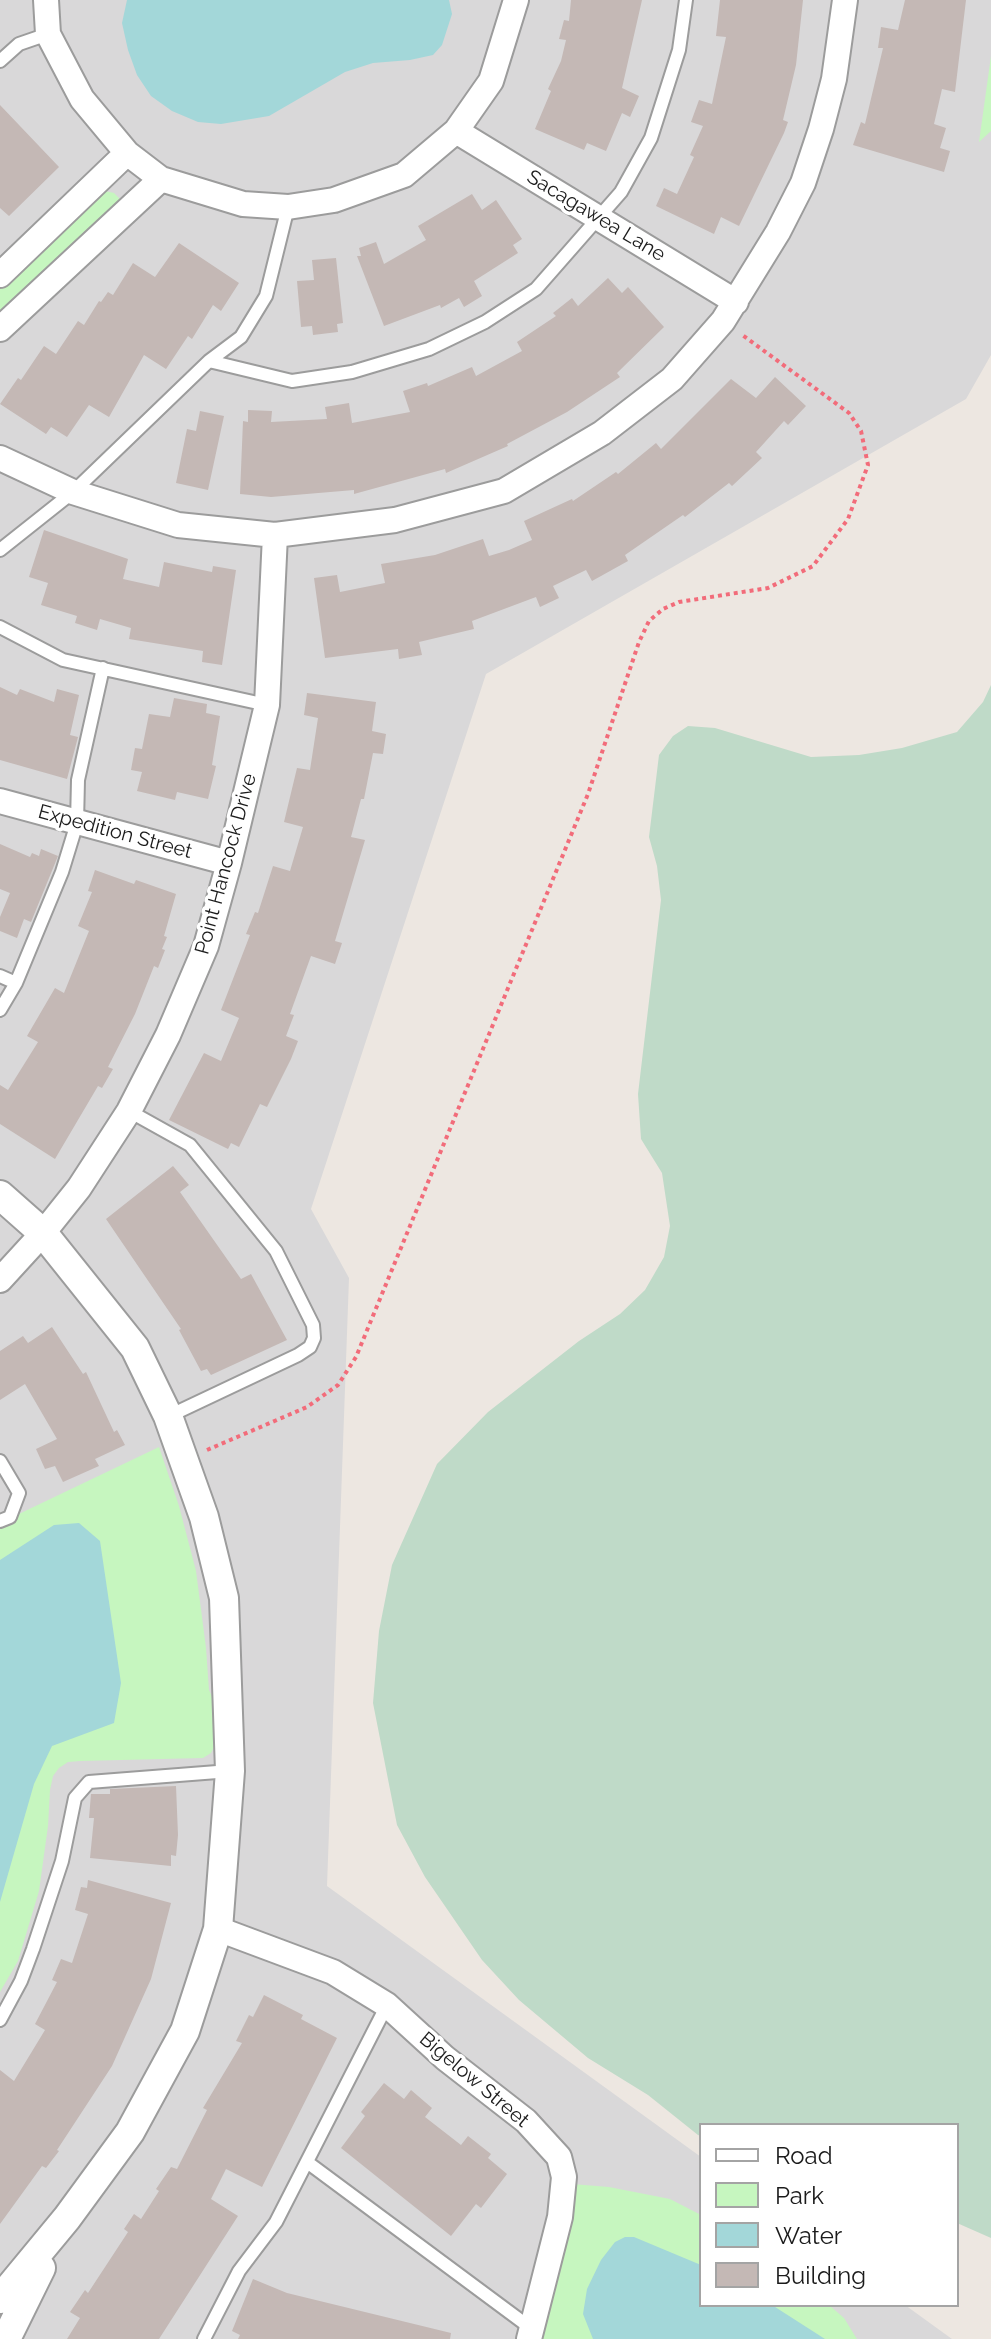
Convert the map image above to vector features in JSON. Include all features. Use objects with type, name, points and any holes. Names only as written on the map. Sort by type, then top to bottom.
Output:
[{"type":"street","points":[[46,0],[48,34],[82,99],[127,153],[161,179],[243,204],[288,207],[334,200],[404,175],[456,131],[491,81],[516,0]]},
{"type":"street","points":[[0,458],[73,492],[178,525],[275,535],[395,520],[504,491],[602,433],[672,379],[730,311],[778,232],[803,183],[834,79],[845,0]]},
{"type":"street","name":"Sacagawea Lane","points":[[456,131],[599,219],[730,311]]},
{"type":"street","points":[[0,275],[127,153]]},
{"type":"street","points":[[0,329],[161,179]]},
{"type":"street","name":"Point Hancock Drive","points":[[0,1280],[79,1188],[129,1111],[168,1035],[206,946],[267,705],[275,535]]},
{"type":"street","name":"Expedition Street","points":[[0,801],[229,863]]},
{"type":"street","points":[[0,1195],[43,1233],[135,1348],[168,1416],[204,1517],[224,1598],[230,1771],[218,1929],[185,2031],[130,2132],[67,2218],[0,2299]]},
{"type":"street","name":"Bigelow Street","points":[[218,1929],[333,1972],[387,2005],[445,2058],[526,2121],[559,2157],[564,2177],[560,2217],[530,2334]]},
{"type":"street","points":[[6,2339],[67,2218]]},
{"type":"lane","points":[[209,361],[292,381],[352,372],[429,349],[485,322],[536,289],[621,192],[651,138],[679,50],[686,0]]},
{"type":"lane","points":[[0,61],[19,44],[48,34]]},
{"type":"lane","points":[[0,550],[73,492],[209,361],[241,337],[266,296],[288,207]]},
{"type":"lane","points":[[0,627],[63,660],[267,705]]},
{"type":"lane","points":[[0,1010],[16,983],[62,872],[77,823],[78,780],[103,668]]},
{"type":"lane","points":[[0,976],[16,983]]},
{"type":"lane","points":[[129,1111],[190,1145],[276,1251],[313,1325],[314,1338],[310,1347],[298,1355],[168,1416]]},
{"type":"lane","points":[[0,1461],[19,1493],[10,1517],[0,1521]]},
{"type":"lane","points":[[0,2020],[21,1981],[38,1934],[62,1861],[75,1798],[89,1782],[230,1771]]},
{"type":"lane","points":[[204,2339],[239,2271],[276,2222],[387,2005]]},
{"type":"lane","points":[[307,2162],[530,2334]]},
{"type":"path","points":[[185,1459],[307,1407],[338,1385],[356,1357],[588,794],[639,642],[649,621],[663,609],[679,602],[768,588],[813,566],[848,519],[868,465],[861,431],[849,413],[730,311]]},
{"type":"shaded area","points":[[0,0],[991,0],[991,355],[966,399],[486,674],[311,1209],[349,1278],[327,1886],[699,2156],[699,2307],[908,2307],[952,2339],[0,2339]]},
{"type":"green space","points":[[991,56],[991,131],[979,142]]},
{"type":"green space","points":[[105,191],[114,193],[121,200],[0,326],[0,287]]},
{"type":"green space","points":[[991,685],[991,2238],[959,2224],[959,2123],[699,2123],[699,2135],[648,2095],[588,2058],[519,2000],[482,1960],[425,1877],[397,1825],[373,1703],[379,1631],[392,1565],[437,1464],[488,1412],[579,1341],[620,1314],[645,1290],[664,1257],[670,1226],[662,1173],[641,1139],[638,1094],[661,900],[657,866],[649,837],[659,755],[673,736],[688,726],[715,728],[811,757],[859,755],[902,748],[957,732],[983,702]]},
{"type":"green space","points":[[159,1447],[196,1571],[209,1690],[217,1708],[217,1741],[211,1753],[203,1758],[80,1761],[68,1762],[59,1768],[53,1776],[50,1790],[39,1891],[18,1961],[0,1992],[0,1523]]},
{"type":"green space","points":[[572,2184],[609,2187],[670,2199],[699,2214],[699,2307],[831,2307],[844,2318],[857,2339],[541,2339]]},
{"type":"water","points":[[127,0],[449,0],[452,14],[442,45],[433,55],[373,63],[345,72],[269,116],[221,124],[198,122],[172,111],[151,96],[137,75],[128,50],[122,23]]},
{"type":"water","points":[[79,1523],[100,1541],[121,1683],[114,1723],[52,1746],[34,1784],[0,1902],[0,1560],[54,1525]]},
{"type":"water","points":[[634,2237],[699,2264],[699,2307],[775,2307],[825,2339],[593,2339],[583,2314],[587,2289],[601,2260],[615,2242]]},
{"type":"building","points":[[571,0],[642,0],[622,88],[639,96],[630,117],[622,113],[606,151],[587,143],[584,150],[535,129],[561,61],[566,40],[559,39],[564,20],[569,21]]},
{"type":"building","points":[[720,0],[803,0],[796,65],[783,120],[788,122],[784,133],[739,226],[721,217],[714,234],[656,206],[664,188],[677,194],[694,157],[690,155],[703,126],[691,122],[699,100],[712,104],[726,37],[716,36]]},
{"type":"building","points":[[905,0],[966,0],[955,92],[942,89],[934,124],[946,128],[940,148],[950,151],[944,172],[853,145],[861,122],[865,124],[883,48],[878,48],[881,27],[898,30]]},
{"type":"building","points":[[0,105],[59,167],[9,216],[0,208]]},
{"type":"building","points":[[472,194],[482,210],[496,200],[522,239],[513,245],[518,253],[474,281],[482,296],[464,307],[459,298],[441,308],[440,305],[384,326],[357,256],[361,256],[359,248],[376,242],[384,264],[426,240],[418,226]]},
{"type":"building","points":[[179,243],[239,283],[221,311],[213,305],[192,339],[188,336],[166,369],[144,355],[109,417],[89,405],[67,437],[51,427],[46,434],[0,404],[44,346],[56,354],[78,321],[84,325],[99,301],[108,292],[113,295],[133,263],[155,277]]},
{"type":"building","points":[[336,258],[343,323],[337,324],[338,332],[313,335],[312,326],[301,327],[297,281],[314,280],[312,260]]},
{"type":"building","points":[[608,278],[622,293],[628,287],[664,327],[617,373],[620,377],[567,412],[508,446],[446,473],[445,469],[354,494],[354,490],[271,497],[240,494],[243,421],[248,422],[248,410],[272,411],[271,422],[327,419],[325,407],[349,403],[352,423],[410,412],[403,391],[427,383],[428,386],[472,367],[476,376],[522,351],[517,342],[556,316],[553,313],[572,298],[578,306]]},
{"type":"building","points":[[775,377],[806,406],[788,425],[784,421],[756,452],[762,458],[732,486],[729,483],[685,517],[683,515],[625,555],[628,561],[592,581],[586,570],[553,586],[559,598],[540,607],[536,597],[472,621],[474,629],[419,642],[422,655],[399,659],[398,649],[325,658],[314,578],[337,575],[340,592],[385,583],[381,564],[435,555],[483,539],[489,556],[532,540],[524,521],[573,501],[616,472],[618,474],[656,443],[661,449],[731,379],[756,398]]},
{"type":"building","points":[[200,411],[224,416],[208,490],[176,483],[187,429],[196,431]]},
{"type":"building","points":[[44,530],[128,559],[123,579],[159,587],[164,562],[212,572],[213,566],[236,570],[222,665],[202,662],[203,651],[129,639],[131,628],[100,619],[97,630],[75,623],[77,616],[41,605],[48,583],[29,577]]},
{"type":"building","points":[[0,687],[17,695],[20,689],[54,702],[57,689],[79,695],[70,735],[78,737],[67,779],[0,760]]},
{"type":"building","points":[[307,693],[376,702],[372,731],[386,734],[383,754],[373,753],[364,799],[361,799],[351,837],[365,840],[335,941],[342,943],[335,964],[311,956],[290,1014],[294,1015],[286,1036],[298,1041],[291,1059],[267,1107],[260,1104],[239,1147],[231,1143],[228,1149],[169,1120],[204,1053],[221,1061],[239,1018],[221,1010],[250,935],[246,934],[255,912],[258,913],[273,866],[290,871],[303,827],[284,822],[297,768],[310,770],[318,718],[304,715]]},
{"type":"building","points":[[174,698],[207,704],[206,713],[220,716],[212,765],[216,766],[208,799],[177,792],[175,800],[137,791],[142,772],[131,770],[135,748],[142,749],[149,714],[170,717]]},
{"type":"building","points":[[0,844],[30,857],[32,853],[39,856],[41,849],[58,856],[31,922],[24,919],[17,938],[0,931],[0,917],[10,893],[0,889]]},
{"type":"building","points":[[95,870],[176,894],[164,936],[167,937],[162,949],[165,950],[158,968],[154,966],[135,1014],[108,1067],[113,1069],[102,1088],[98,1086],[55,1159],[0,1124],[0,1085],[8,1090],[38,1042],[27,1036],[55,988],[64,993],[89,931],[78,926],[92,892],[88,891]]},
{"type":"building","points":[[173,1166],[189,1185],[180,1192],[241,1279],[251,1274],[287,1340],[211,1375],[207,1369],[201,1371],[181,1329],[106,1219]]},
{"type":"building","points":[[52,1327],[83,1374],[86,1372],[114,1432],[117,1430],[125,1445],[95,1459],[99,1466],[63,1482],[55,1466],[45,1469],[36,1449],[57,1439],[25,1384],[0,1400],[0,1351],[23,1336],[28,1343]]},
{"type":"building","points":[[176,1786],[178,1835],[176,1856],[171,1855],[171,1866],[90,1858],[94,1818],[89,1818],[91,1794],[110,1794],[110,1789]]},
{"type":"building","points":[[88,1880],[171,1903],[151,1979],[112,2066],[59,2151],[46,2168],[42,2166],[0,2224],[0,2070],[14,2081],[45,2030],[35,2024],[57,1982],[52,1980],[61,1959],[72,1963],[88,1914],[75,1910],[81,1887],[87,1888]]},
{"type":"building","points":[[264,1995],[303,2015],[301,2019],[337,2038],[262,2187],[226,2169],[211,2199],[238,2216],[159,2339],[67,2339],[80,2318],[70,2312],[85,2290],[88,2293],[128,2232],[124,2229],[134,2214],[141,2219],[171,2167],[177,2169],[207,2110],[203,2108],[242,2043],[236,2041],[249,2015],[253,2017]]},
{"type":"building","points":[[384,2083],[404,2099],[411,2090],[432,2108],[425,2117],[461,2145],[468,2136],[491,2154],[488,2158],[507,2174],[481,2208],[476,2204],[451,2236],[341,2148],[365,2116],[361,2112]]},
{"type":"building","points":[[253,2279],[287,2293],[451,2333],[450,2339],[238,2339],[240,2335],[232,2331]]}]
